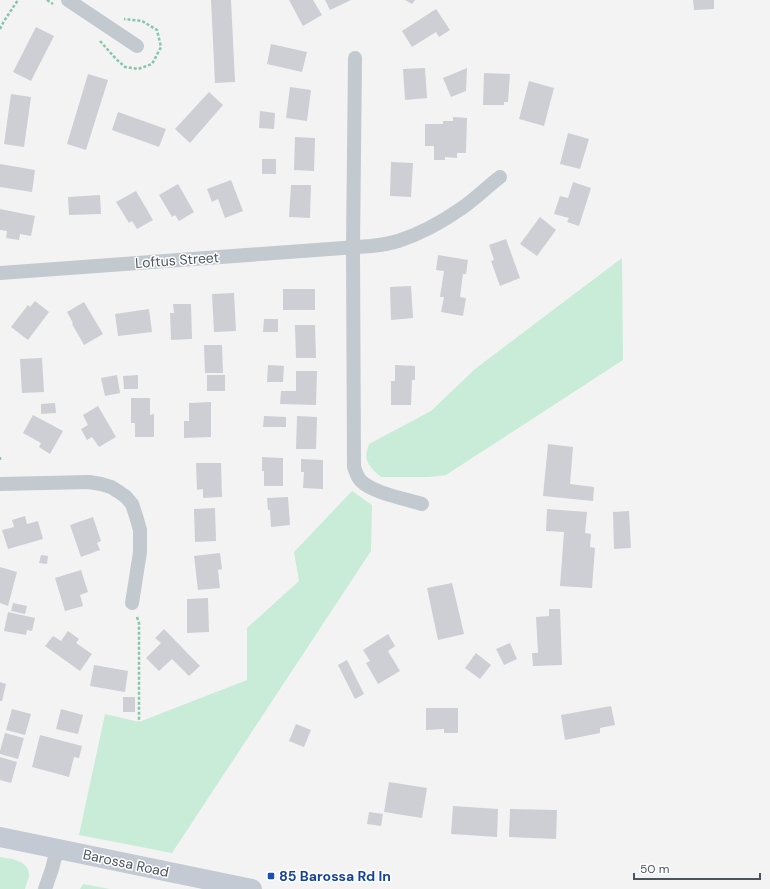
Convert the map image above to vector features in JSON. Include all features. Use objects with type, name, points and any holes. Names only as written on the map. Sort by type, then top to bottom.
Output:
[{"type":"street","points":[[68,0],[137,46]]},
{"type":"street","points":[[356,58],[353,247],[354,467],[362,481],[371,487],[385,493],[422,504]]},
{"type":"street","name":"Loftus Street","points":[[0,274],[385,244],[398,241],[418,233],[440,222],[462,208],[500,177]]},
{"type":"street","points":[[0,484],[88,482],[111,487],[126,497],[132,504],[140,530],[140,552],[132,603]]},
{"type":"street","name":"Barossa Road","points":[[0,837],[252,889]]},
{"type":"street","points":[[45,889],[57,849]]},
{"type":"path","points":[[0,29],[18,0]]},
{"type":"path","points":[[132,603],[139,624],[139,722]]},
{"type":"green space","points":[[622,258],[623,360],[446,475],[429,477],[381,477],[376,473],[368,462],[366,456],[369,444],[431,411],[475,369]]},
{"type":"green space","points":[[352,491],[372,505],[371,551],[172,853],[79,835],[105,714],[139,722],[247,680],[247,628],[299,581],[294,552]]},
{"type":"green space","points":[[0,857],[19,861],[27,867],[29,877],[25,889],[0,889]]},
{"type":"green space","points":[[83,884],[110,889],[80,889]]},
{"type":"building","points":[[211,0],[231,0],[235,82],[215,83]]},
{"type":"building","points":[[289,0],[313,0],[322,15],[303,26]]},
{"type":"building","points":[[325,0],[351,0],[330,10]]},
{"type":"building","points":[[405,0],[415,0],[412,4]]},
{"type":"building","points":[[693,0],[714,0],[714,9],[694,10]]},
{"type":"building","points":[[436,9],[450,30],[439,37],[436,32],[412,47],[402,31]]},
{"type":"building","points":[[36,27],[54,36],[31,81],[13,72]]},
{"type":"building","points":[[271,44],[307,52],[302,72],[267,64]]},
{"type":"building","points":[[425,68],[427,98],[405,100],[403,69]]},
{"type":"building","points":[[467,68],[466,91],[451,97],[443,78]]},
{"type":"building","points":[[484,73],[510,74],[508,102],[504,102],[504,105],[483,105]]},
{"type":"building","points":[[88,74],[108,80],[86,150],[67,144]]},
{"type":"building","points":[[529,81],[554,88],[544,126],[519,119]]},
{"type":"building","points":[[290,87],[311,90],[307,121],[286,118]]},
{"type":"building","points":[[209,92],[223,105],[190,143],[175,129]]},
{"type":"building","points":[[11,94],[31,97],[24,147],[4,144]]},
{"type":"building","points":[[260,111],[275,113],[274,129],[259,128]]},
{"type":"building","points":[[118,112],[166,129],[159,147],[112,130]]},
{"type":"building","points":[[453,117],[467,118],[466,153],[457,153],[457,158],[445,157],[445,160],[434,160],[434,146],[425,146],[425,124],[443,124],[443,121],[453,121]]},
{"type":"building","points":[[568,133],[589,139],[580,169],[560,164]]},
{"type":"building","points":[[295,137],[315,138],[314,171],[294,170]]},
{"type":"building","points":[[262,159],[276,159],[276,174],[262,174]]},
{"type":"building","points":[[391,162],[413,163],[411,197],[390,196]]},
{"type":"building","points":[[0,164],[35,170],[32,192],[0,187]]},
{"type":"building","points":[[231,180],[243,211],[225,218],[218,199],[212,202],[207,189]]},
{"type":"building","points":[[573,182],[591,188],[579,226],[567,222],[569,218],[554,214],[560,196],[568,198]]},
{"type":"building","points":[[178,184],[194,212],[179,221],[175,215],[172,217],[159,195]]},
{"type":"building","points":[[291,185],[311,185],[310,218],[289,217]]},
{"type":"building","points":[[136,191],[153,220],[137,229],[132,221],[129,223],[116,202]]},
{"type":"building","points":[[100,195],[101,214],[69,215],[68,197]]},
{"type":"building","points":[[0,209],[35,216],[31,236],[20,234],[19,240],[6,238],[7,231],[0,230]]},
{"type":"building","points":[[540,217],[556,230],[537,256],[520,244]]},
{"type":"building","points":[[506,239],[520,278],[500,286],[491,261],[494,260],[489,245]]},
{"type":"building","points":[[438,255],[468,260],[466,274],[463,274],[460,297],[466,298],[463,316],[441,312],[444,297],[440,297],[444,271],[436,270]]},
{"type":"building","points":[[411,286],[413,318],[391,320],[390,287]]},
{"type":"building","points":[[283,289],[315,289],[315,310],[283,310]]},
{"type":"building","points":[[234,293],[236,331],[214,332],[212,294]]},
{"type":"building","points":[[35,301],[49,312],[28,340],[11,327],[28,305],[30,307]]},
{"type":"building","points":[[84,302],[103,334],[84,345],[67,312]]},
{"type":"building","points":[[173,304],[191,304],[192,339],[171,340],[170,313],[174,313]]},
{"type":"building","points":[[149,309],[152,332],[118,336],[115,314]]},
{"type":"building","points":[[264,319],[278,319],[278,332],[263,332]]},
{"type":"building","points":[[295,325],[315,325],[316,358],[296,358]]},
{"type":"building","points":[[204,345],[222,345],[223,373],[205,373]]},
{"type":"building","points":[[42,358],[44,392],[22,393],[20,359]]},
{"type":"building","points":[[268,365],[284,366],[283,382],[267,382]]},
{"type":"building","points":[[395,365],[415,366],[415,380],[412,380],[411,405],[391,405],[391,381],[395,381]]},
{"type":"building","points":[[296,371],[317,371],[316,405],[280,404],[281,391],[296,391]]},
{"type":"building","points":[[117,375],[120,393],[105,396],[101,378]]},
{"type":"building","points":[[138,375],[138,389],[124,389],[123,376]]},
{"type":"building","points":[[207,375],[225,375],[225,391],[207,391]]},
{"type":"building","points":[[131,398],[150,398],[150,415],[154,414],[154,437],[135,437],[135,423],[131,423]]},
{"type":"building","points":[[211,402],[211,437],[184,438],[184,421],[189,421],[189,403]]},
{"type":"building","points":[[55,403],[56,413],[41,414],[41,404]]},
{"type":"building","points":[[98,406],[116,437],[99,447],[92,437],[87,440],[81,429],[88,425],[83,415]]},
{"type":"building","points":[[33,415],[63,431],[50,454],[39,447],[41,443],[23,433]]},
{"type":"building","points":[[264,416],[286,417],[286,427],[263,427]]},
{"type":"building","points":[[297,416],[317,417],[316,449],[296,449]]},
{"type":"building","points":[[548,444],[573,447],[570,484],[594,487],[593,501],[543,496]]},
{"type":"building","points":[[262,457],[283,458],[283,486],[264,486]]},
{"type":"building","points":[[301,459],[323,460],[323,489],[303,488],[304,472],[301,472]]},
{"type":"building","points":[[196,463],[221,463],[222,497],[203,498],[203,489],[197,490]]},
{"type":"building","points":[[288,497],[290,525],[271,527],[270,510],[268,510],[267,498]]},
{"type":"building","points":[[215,508],[216,541],[195,542],[194,509]]},
{"type":"building","points":[[547,509],[587,512],[585,533],[591,534],[590,547],[595,548],[592,588],[560,586],[564,532],[546,531]]},
{"type":"building","points":[[629,511],[631,548],[614,549],[613,512]]},
{"type":"building","points":[[25,516],[27,524],[38,521],[43,539],[8,549],[2,530],[14,527],[12,520]]},
{"type":"building","points":[[93,517],[101,541],[97,543],[100,550],[81,557],[70,525]]},
{"type":"building","points":[[220,553],[222,569],[218,570],[220,588],[198,590],[194,556]]},
{"type":"building","points":[[41,555],[48,556],[47,564],[39,563]]},
{"type":"building","points":[[0,567],[17,572],[8,606],[0,603]]},
{"type":"building","points":[[81,570],[88,592],[80,595],[83,606],[65,611],[55,578]]},
{"type":"building","points":[[452,583],[464,634],[438,640],[427,588]]},
{"type":"building","points":[[208,598],[209,632],[187,633],[187,599]]},
{"type":"building","points":[[13,603],[27,606],[25,614],[11,611]]},
{"type":"building","points":[[549,609],[560,609],[562,665],[533,666],[532,653],[538,653],[536,617],[549,616]]},
{"type":"building","points":[[8,612],[35,618],[32,631],[27,630],[26,635],[4,631]]},
{"type":"building","points":[[164,629],[200,666],[189,676],[172,659],[159,671],[146,658],[161,643],[155,638]]},
{"type":"building","points":[[68,631],[79,639],[76,643],[92,654],[80,671],[45,646],[53,636],[61,641]]},
{"type":"building","points":[[388,634],[395,646],[388,651],[400,671],[378,684],[366,663],[370,661],[363,650]]},
{"type":"building","points":[[510,643],[517,659],[504,665],[496,649]]},
{"type":"building","points":[[476,653],[491,665],[480,679],[465,668]]},
{"type":"building","points":[[347,660],[364,694],[355,699],[338,665]]},
{"type":"building","points":[[94,665],[128,671],[125,692],[90,686]]},
{"type":"building","points":[[0,682],[6,684],[2,701],[0,701]]},
{"type":"building","points":[[123,697],[135,697],[135,712],[123,712]]},
{"type":"building","points":[[611,706],[615,725],[600,728],[600,733],[565,740],[561,715]]},
{"type":"building","points":[[426,708],[458,708],[458,733],[444,733],[444,729],[426,730]]},
{"type":"building","points":[[12,709],[31,714],[25,735],[6,730]]},
{"type":"building","points":[[61,709],[83,715],[78,734],[56,729]]},
{"type":"building","points":[[296,724],[311,730],[304,747],[289,741]]},
{"type":"building","points":[[5,733],[24,738],[18,759],[0,754]]},
{"type":"building","points":[[40,735],[82,746],[79,758],[74,757],[69,777],[32,767]]},
{"type":"building","points":[[0,757],[17,762],[11,783],[0,780]]},
{"type":"building","points":[[389,782],[427,788],[422,818],[384,812]]},
{"type":"building","points":[[453,806],[498,809],[497,837],[451,834]]},
{"type":"building","points":[[510,809],[557,810],[556,839],[509,837]]},
{"type":"building","points":[[369,812],[383,814],[381,826],[367,824]]},
{"type":"place","name":"85 Barossa Rd In","points":[[271,876]]}]
